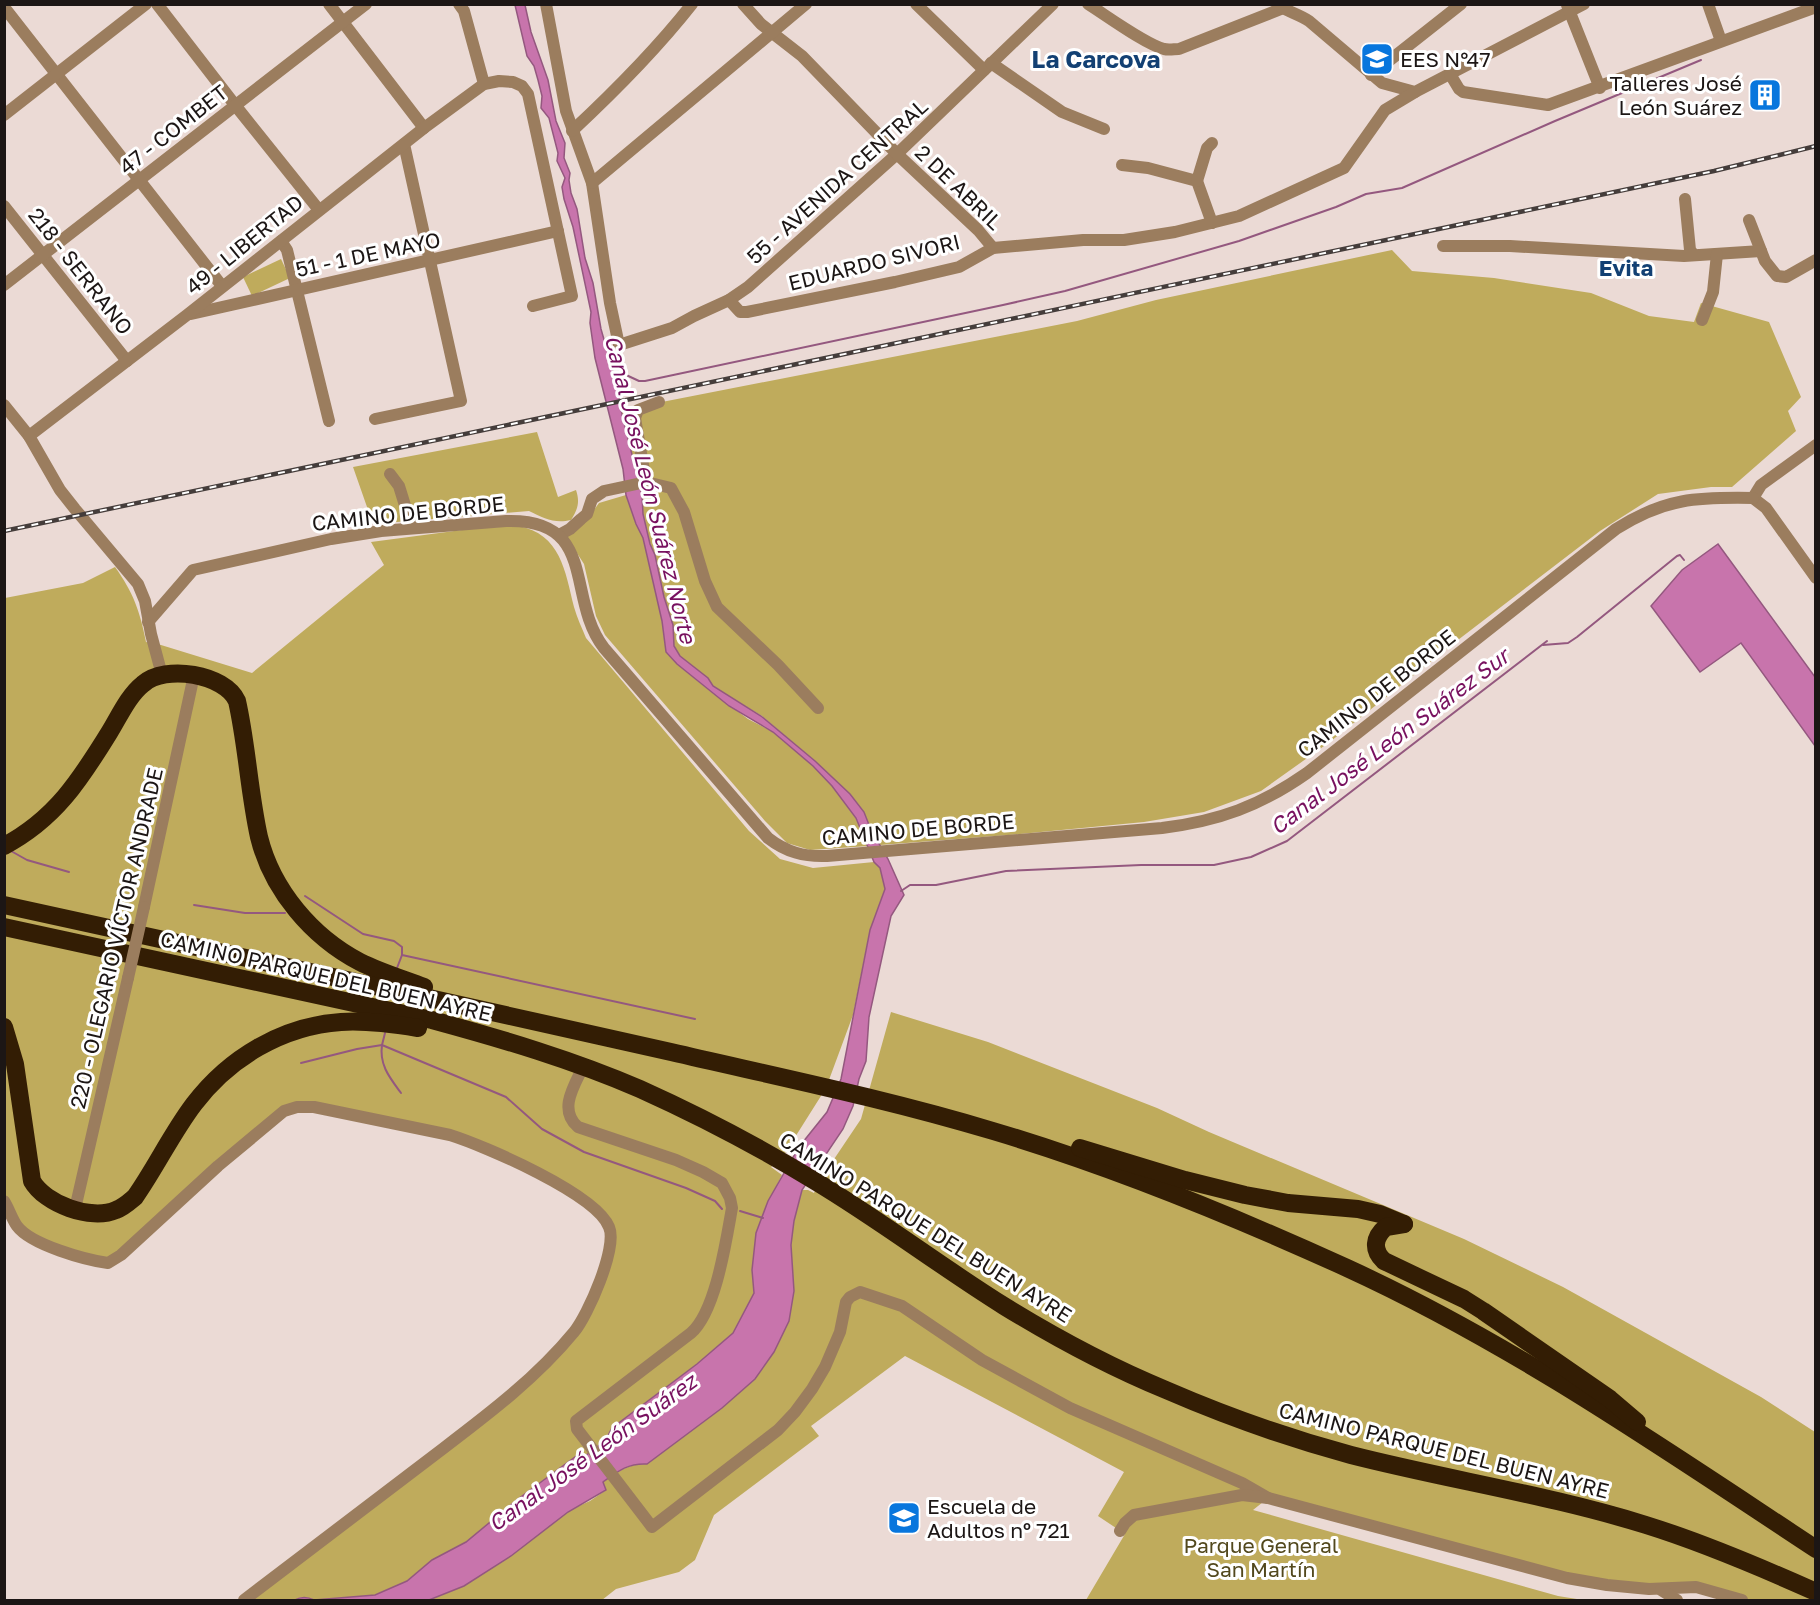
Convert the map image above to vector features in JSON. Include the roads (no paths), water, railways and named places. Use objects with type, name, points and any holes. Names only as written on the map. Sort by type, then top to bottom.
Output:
[{"type":"highway","points":[[4,846],[34,828],[63,801],[87,769],[137,690],[150,679],[181,673],[215,682],[227,687],[233,693],[239,712],[260,839],[279,884],[309,925],[326,940],[361,963],[500,1013]]},
{"type":"highway","name":"CAMINO PARQUE DEL BUEN AYRE","points":[[4,905],[500,1013],[869,1097],[989,1129],[1090,1163],[1212,1210],[1352,1270],[1472,1332],[1540,1371],[1815,1549]]},
{"type":"highway","name":"CAMINO PARQUE DEL BUEN AYRE","points":[[4,927],[432,1020],[501,1039],[583,1067],[677,1106],[780,1161],[818,1183],[1032,1322],[1121,1370],[1182,1397],[1324,1448],[1648,1526],[1703,1544],[1815,1592]]},
{"type":"highway","points":[[4,1027],[15,1064],[32,1181],[37,1191],[48,1199],[75,1209],[99,1213],[114,1212],[126,1205],[144,1185],[193,1106],[214,1080],[246,1054],[266,1043],[310,1026],[341,1022],[380,1022],[501,1039]]},
{"type":"highway","points":[[989,1129],[1048,1138],[1185,1180],[1245,1195],[1288,1203],[1358,1209],[1380,1214],[1404,1224],[1386,1227],[1376,1239],[1375,1248],[1384,1261],[1464,1299],[1483,1311],[1610,1399],[1686,1464]]},
{"type":"street","points":[[4,115],[146,4]]},
{"type":"street","points":[[157,4],[234,105],[319,210]]},
{"type":"street","points":[[330,4],[424,128]]},
{"type":"street","name":"47 - COMBET","points":[[4,285],[366,4]]},
{"type":"street","points":[[459,4],[464,11],[484,84],[499,81],[513,82],[522,86],[528,94],[572,296],[533,306]]},
{"type":"street","points":[[572,131],[623,84],[668,35],[692,4]]},
{"type":"street","name":"2 DE ABRIL","points":[[743,4],[762,24],[802,56],[897,154],[978,230],[993,248]]},
{"type":"street","points":[[547,5],[566,111],[592,183],[806,4]]},
{"type":"street","points":[[916,4],[987,67],[1062,112],[1104,129]]},
{"type":"street","name":"55 - AVENIDA CENTRAL","points":[[592,183],[610,303],[619,345],[672,328],[729,300],[748,287],[897,154],[1053,4]]},
{"type":"street","points":[[1088,4],[1147,41],[1170,50],[1179,49],[1279,7],[1299,14],[1309,21],[1382,83],[1415,92]]},
{"type":"street","points":[[1371,75],[1461,4]]},
{"type":"street","name":"EDUARDO SIVORI","points":[[729,300],[740,312],[770,307],[959,267],[993,248],[1083,240],[1124,240],[1175,232],[1254,211],[1344,168],[1385,110],[1568,8],[1584,4]]},
{"type":"street","points":[[1708,4],[1721,41]]},
{"type":"street","points":[[1450,74],[1463,92],[1548,105],[1600,88],[1815,7]]},
{"type":"street","points":[[4,8],[222,286]]},
{"type":"street","points":[[1568,8],[1600,88]]},
{"type":"street","points":[[1382,83],[1386,93],[1385,110]]},
{"type":"street","name":"49 - LIBERTAD","points":[[29,436],[424,128],[484,84]]},
{"type":"street","points":[[1212,143],[1206,148],[1197,181],[1212,223]]},
{"type":"street","points":[[375,419],[461,401],[404,144]]},
{"type":"street","points":[[1122,165],[1148,168],[1197,181]]},
{"type":"street","points":[[1685,199],[1690,250],[1694,255]]},
{"type":"street","name":"218 - SERRANO","points":[[4,206],[127,361]]},
{"type":"street","points":[[1749,220],[1761,251],[1774,273],[1780,278],[1786,277],[1815,260]]},
{"type":"street","name":"51 - 1 DE MAYO","points":[[187,315],[558,231]]},
{"type":"street","points":[[281,241],[287,250],[329,421]]},
{"type":"street","points":[[1443,246],[1510,246],[1694,255],[1761,251]]},
{"type":"street","points":[[1702,320],[1713,292],[1717,254]]},
{"type":"street","points":[[644,483],[635,418],[638,410],[659,402]]},
{"type":"street","points":[[4,405],[29,436],[65,496],[138,584],[145,601],[162,675]]},
{"type":"street","points":[[1815,445],[1761,485],[1754,498],[1766,508],[1815,578]]},
{"type":"street","points":[[390,474],[399,486],[412,528]]},
{"type":"street","points":[[559,535],[570,529],[586,514],[597,494],[619,487],[644,483],[671,488],[680,502],[705,581],[717,607],[818,708]]},
{"type":"street","name":"CAMINO DE BORDE","points":[[148,622],[193,570],[331,539],[412,528],[516,520],[542,525],[559,535],[567,544],[575,561],[592,631],[598,641],[768,838],[800,855],[820,857],[1162,828],[1198,823],[1245,809],[1278,793],[1307,772],[1598,543],[1635,517],[1676,501],[1705,498],[1754,498]]},
{"type":"street","name":"220 - OLEGARIO VÍCTOR ANDRADE","points":[[75,1209],[194,675]]},
{"type":"street","points":[[583,1067],[567,1106],[573,1123],[578,1127],[676,1160],[703,1172],[722,1184],[730,1198],[732,1208],[718,1273],[706,1314],[692,1332],[578,1419],[576,1425],[652,1527],[778,1430],[795,1412],[825,1366],[840,1332],[846,1302],[860,1292],[902,1306],[982,1360],[1070,1408],[1242,1483],[1268,1498]]},
{"type":"street","points":[[4,1201],[18,1226],[28,1237],[89,1260],[108,1263],[121,1256],[218,1166],[284,1111],[297,1107],[314,1107],[469,1141],[558,1184],[591,1204],[610,1227],[611,1251],[594,1296],[576,1330],[543,1366],[488,1414],[244,1600]]},
{"type":"street","points":[[1120,1531],[1134,1515],[1242,1495],[1268,1498],[1567,1578],[1607,1585],[1661,1590],[1696,1588],[1740,1600]]},
{"type":"street","points":[[1682,1600],[1696,1588]]},
{"type":"street","points":[[1696,1588],[1708,1600]]},
{"type":"street","points":[[1661,1590],[1677,1600]]},
{"type":"street","points":[[1725,1600],[1740,1600]]},
{"type":"water","name":"Canal José León Suárez","points":[[515,5],[525,5],[531,32],[548,80],[556,121],[565,143],[564,158],[570,173],[571,193],[577,209],[585,258],[593,283],[601,329],[617,385],[642,495],[643,514],[650,544],[655,555],[673,625],[674,646],[680,656],[708,678],[713,686],[761,716],[850,794],[864,812],[904,895],[891,916],[869,1017],[866,1061],[853,1106],[843,1129],[802,1190],[791,1245],[794,1291],[789,1321],[774,1352],[755,1379],[722,1408],[647,1464],[629,1466],[614,1474],[603,1482],[606,1490],[568,1512],[511,1556],[464,1586],[429,1600],[314,1600],[375,1595],[407,1581],[432,1560],[466,1542],[518,1499],[579,1454],[585,1456],[605,1441],[612,1428],[697,1364],[733,1333],[754,1293],[752,1270],[756,1233],[768,1201],[799,1147],[827,1112],[841,1079],[870,930],[885,889],[880,868],[874,862],[856,818],[832,786],[813,766],[773,732],[729,706],[677,664],[666,652],[662,621],[643,538],[626,495],[623,469],[595,358],[590,323],[591,312],[562,187],[565,178],[557,161],[558,153],[549,118],[541,108],[542,96],[538,80],[534,66],[527,56]]},
{"type":"water","points":[[1718,544],[1815,677],[1815,746],[1741,643],[1700,672],[1651,606],[1682,570]]},
{"type":"water","points":[[305,1597],[314,1600],[295,1600]]},
{"type":"waterway","name":"Canal José León Suárez Norte","points":[[615,382],[624,374],[639,381],[645,381],[1065,291],[1239,241],[1366,194],[1402,188],[1701,60]]},
{"type":"waterway","points":[[1543,645],[1568,643],[1677,556],[1680,555],[1684,560]]},
{"type":"waterway","name":"Canal José León Suárez Sur","points":[[901,891],[910,885],[936,885],[1006,871],[1141,865],[1214,865],[1251,857],[1287,841],[1547,641]]},
{"type":"waterway","points":[[11,851],[27,860],[69,872]]},
{"type":"waterway","points":[[305,896],[363,934],[394,941],[402,947],[402,955],[397,968]]},
{"type":"waterway","points":[[194,905],[245,913],[285,913]]},
{"type":"waterway","points":[[402,955],[695,1019]]},
{"type":"waterway","points":[[385,1033],[382,1045],[506,1097],[542,1129],[584,1152],[686,1188],[715,1201],[722,1209]]},
{"type":"waterway","points":[[301,1063],[382,1045],[384,1065],[401,1093]]},
{"type":"waterway","points":[[740,1211],[763,1218]]},
{"type":"railway","points":[[4,531],[1714,171],[1816,146]]},
{"type":"place","name":"EES N°47","points":[[1377,59]]},
{"type":"place","name":"Talleres José León Suárez","points":[[1765,95]]},
{"type":"place","name":"Escuela de Adultos nº 721","points":[[904,1518]]},
{"type":"district","name":"La Carcova","points":[[1096,58]]},
{"type":"district","name":"Evita","points":[[1626,267]]},
{"type":"park label","name":"Parque General San Martín","points":[[1261,1557]]}]
